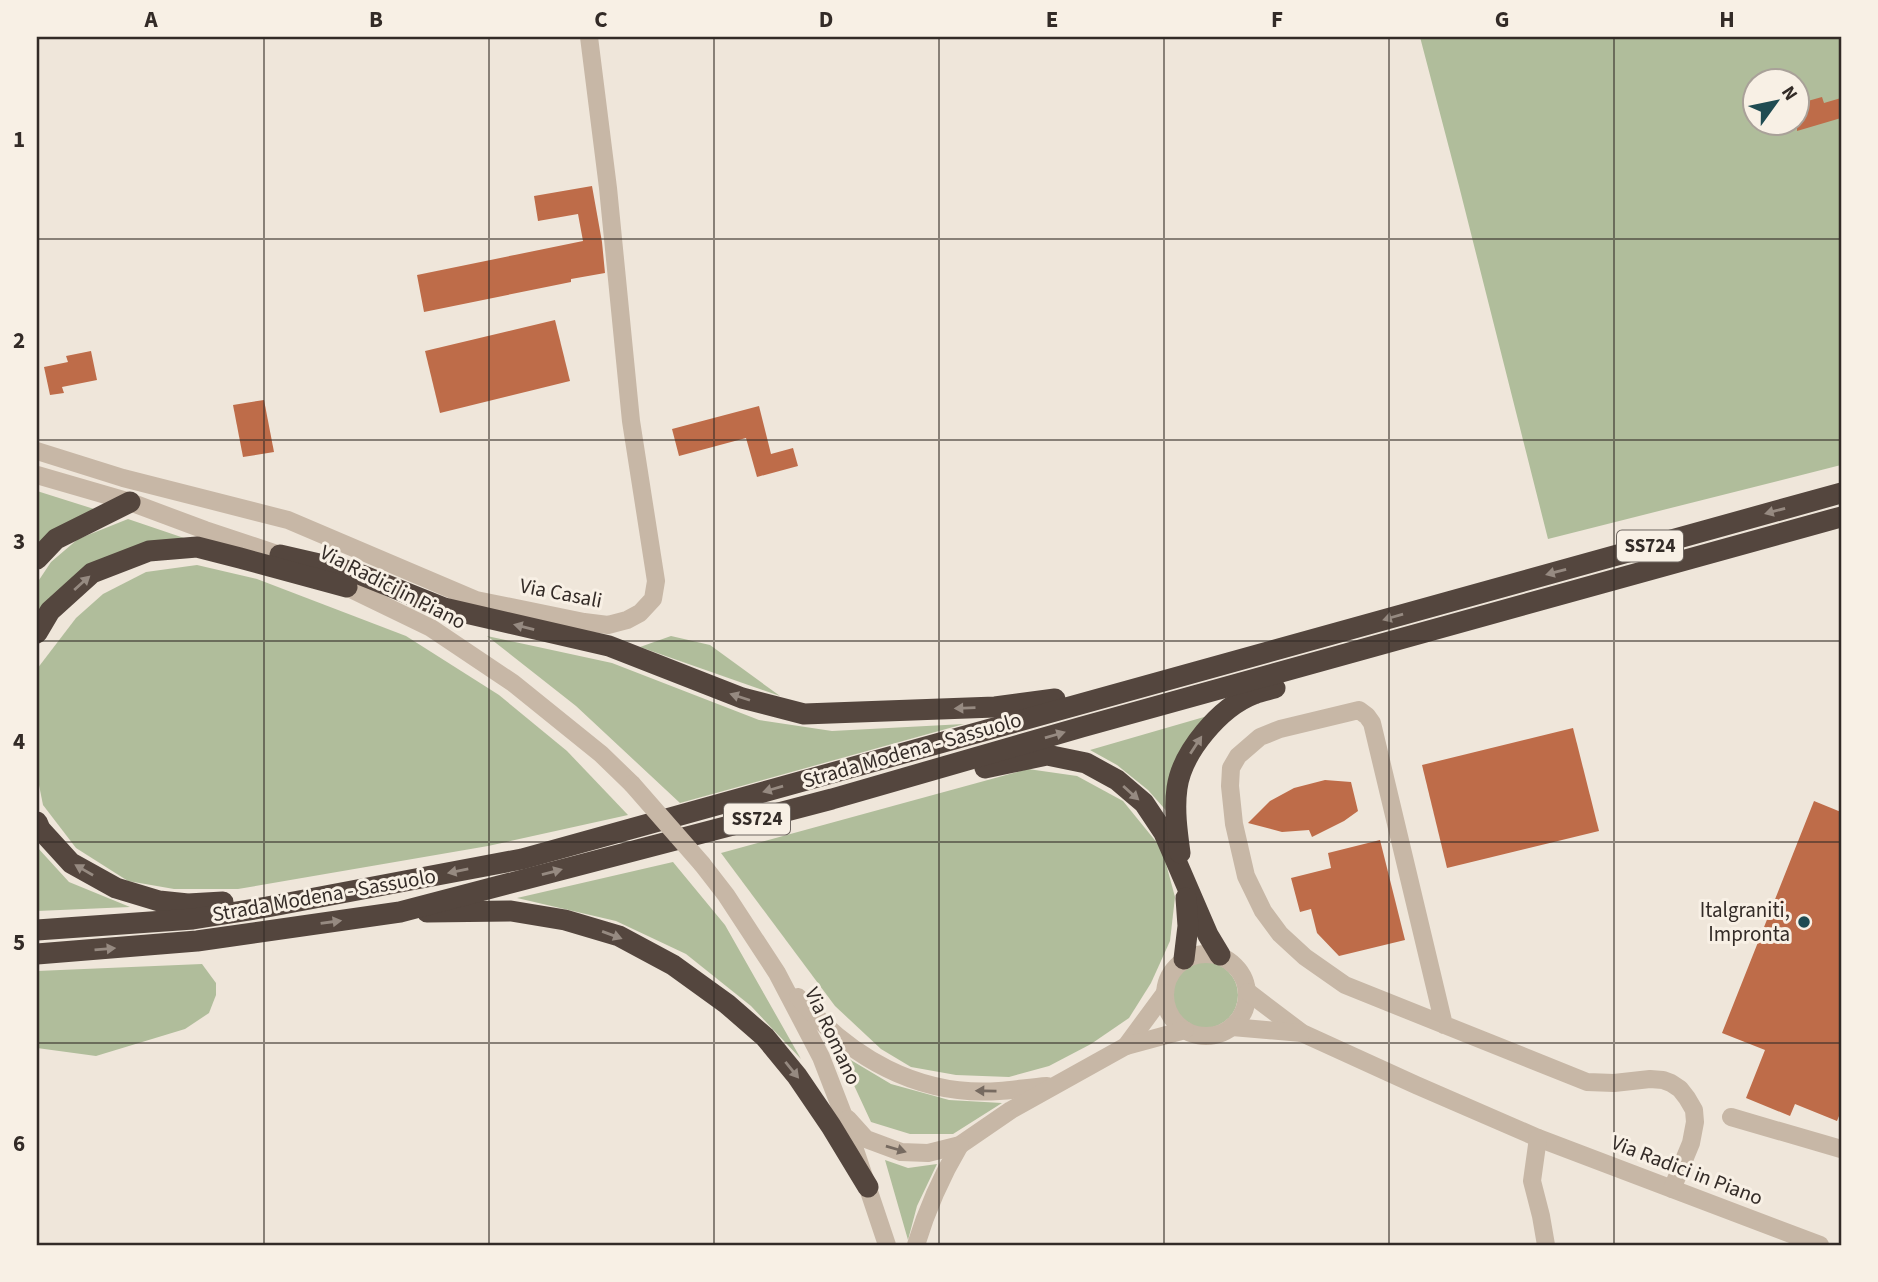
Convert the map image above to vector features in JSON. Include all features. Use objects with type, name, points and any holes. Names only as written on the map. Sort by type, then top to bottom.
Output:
[{"type":"highway","name":"Strada Modena - Sassuolo","points":[[37,930],[193,919],[522,859],[1841,493]]},
{"type":"highway","points":[[37,559],[56,539],[130,502]]},
{"type":"highway","name":"Strada Modena - Sassuolo","points":[[37,954],[197,942],[400,912],[832,799],[1841,517]]},
{"type":"highway","points":[[37,633],[50,611],[92,573],[149,551],[197,547],[347,587]]},
{"type":"highway","points":[[280,555],[354,572],[444,608],[609,646],[742,698],[804,714],[995,707],[1155,685]]},
{"type":"highway","points":[[1184,959],[1188,926],[1176,813],[1178,784],[1189,756],[1205,732],[1225,712],[1252,694],[1418,647],[1436,630]]},
{"type":"highway","points":[[832,799],[1047,755],[1086,763],[1117,780],[1144,803],[1164,833],[1208,935],[1220,956]]},
{"type":"highway","points":[[37,822],[40,829],[71,863],[116,888],[159,901],[188,904],[222,902],[267,907]]},
{"type":"highway","points":[[400,912],[510,911],[565,920],[619,936],[673,965],[727,1004],[765,1037],[797,1076],[868,1187]]},
{"type":"street","name":"Via Casali","points":[[37,451],[123,478],[288,520],[476,600],[608,625],[640,613],[653,599],[656,581],[631,421],[608,188],[589,37]]},
{"type":"street","name":"Via Radici in Piano","points":[[37,475],[130,502],[280,555],[431,628],[502,676],[601,754],[632,784],[702,864]]},
{"type":"street","points":[[1444,1025],[1372,723],[1359,710],[1280,729],[1260,737],[1238,756],[1231,768],[1230,786],[1234,824],[1246,876],[1263,911],[1280,934],[1305,957],[1345,985],[1444,1025],[1587,1082],[1614,1083],[1650,1079],[1663,1080],[1680,1089],[1693,1110],[1695,1122],[1691,1143],[1672,1189]]},
{"type":"street","name":"Via Romano","points":[[702,864],[777,972],[821,1057],[887,1245]]},
{"type":"street","points":[[1208,953],[1220,956],[1231,961],[1245,981],[1248,992],[1246,1006],[1232,1027],[1209,1036],[1196,1035],[1176,1023],[1170,1014],[1164,993],[1167,979],[1184,959],[1208,953]]},
{"type":"street","points":[[777,972],[813,1015],[845,1044],[883,1067],[917,1083],[958,1090],[997,1091],[1054,1085]]},
{"type":"street","name":"Via Radici in Piano","points":[[1248,992],[1302,1033],[1538,1138],[1820,1245]]},
{"type":"street","points":[[1126,1046],[1164,993]]},
{"type":"street","name":"Via Radici in Piano","points":[[1232,1027],[1302,1033]]},
{"type":"street","points":[[843,1114],[866,1139],[901,1152],[928,1153],[960,1145],[1011,1110],[1126,1046],[1185,1030]]},
{"type":"street","points":[[1731,1117],[1841,1149]]},
{"type":"street","points":[[1538,1138],[1531,1181],[1546,1245]]},
{"type":"street","points":[[916,1245],[928,1206],[960,1145]]},
{"type":"green space","points":[[1420,37],[1841,37],[1841,465],[1548,539]]},
{"type":"green space","points":[[37,491],[94,509],[62,525],[37,544]]},
{"type":"green space","points":[[128,519],[187,539],[155,543],[37,621],[37,583],[51,562],[78,539]]},
{"type":"green space","points":[[197,565],[257,579],[406,636],[499,695],[567,751],[628,815],[488,846],[238,889],[174,889],[128,881],[76,848],[43,805],[37,775],[37,669],[76,618],[103,594],[146,572]]},
{"type":"green space","points":[[487,636],[612,663],[759,720],[832,731],[964,724],[680,803],[576,706]]},
{"type":"green space","points":[[671,636],[710,645],[780,696],[640,647]]},
{"type":"green space","points":[[1211,715],[1170,815],[1148,790],[1117,765],[1090,750]]},
{"type":"green space","points":[[1028,769],[1077,776],[1123,801],[1162,849],[1175,897],[1170,941],[1151,983],[1129,1018],[1091,1044],[1049,1066],[1009,1077],[956,1075],[911,1067],[881,1049],[835,1006],[721,853]]},
{"type":"green space","points":[[37,847],[69,882],[130,907],[37,911]]},
{"type":"green space","points":[[673,862],[725,925],[801,1059],[751,1006],[686,954],[616,921],[517,898]]},
{"type":"green space","points":[[1205,962],[1218,965],[1228,972],[1235,982],[1238,995],[1235,1008],[1228,1018],[1218,1025],[1205,1028],[1192,1025],[1182,1018],[1175,1008],[1172,995],[1175,982],[1182,972],[1192,965]]},
{"type":"green space","points":[[202,964],[216,983],[216,995],[209,1013],[185,1029],[96,1056],[37,1048],[37,971]]},
{"type":"green space","points":[[839,1053],[891,1084],[949,1100],[1002,1103],[953,1134],[910,1134],[871,1122]]},
{"type":"green space","points":[[885,1160],[908,1168],[937,1164],[917,1206],[908,1240]]},
{"type":"building","points":[[1822,97],[1824,103],[1841,98],[1841,118],[1812,127],[1812,100]]},
{"type":"building","points":[[592,186],[605,273],[424,312],[417,275],[583,241],[578,214],[538,221],[534,196]]},
{"type":"building","points":[[555,320],[570,381],[440,413],[425,351]]},
{"type":"building","points":[[91,351],[97,380],[62,387],[64,393],[50,395],[44,367],[68,362],[66,356]]},
{"type":"building","points":[[264,400],[274,452],[243,457],[233,405]]},
{"type":"building","points":[[759,406],[771,454],[793,448],[798,466],[757,477],[746,438],[679,456],[672,429]]},
{"type":"building","points":[[1573,728],[1599,831],[1447,868],[1422,765]]},
{"type":"building","points":[[1325,780],[1351,782],[1358,811],[1312,837],[1309,830],[1282,832],[1248,823],[1270,801],[1294,788]]},
{"type":"building","name":"Italgraniti, Impronta","points":[[1814,801],[1841,812],[1841,1111],[1837,1121],[1795,1104],[1790,1116],[1746,1098],[1765,1050],[1722,1033]]},
{"type":"building","points":[[1380,840],[1405,940],[1339,956],[1317,933],[1311,909],[1300,912],[1291,878],[1331,868],[1328,853]]},
{"type":"place","name":"Italgraniti, Impronta","points":[[1804,922]]}]
